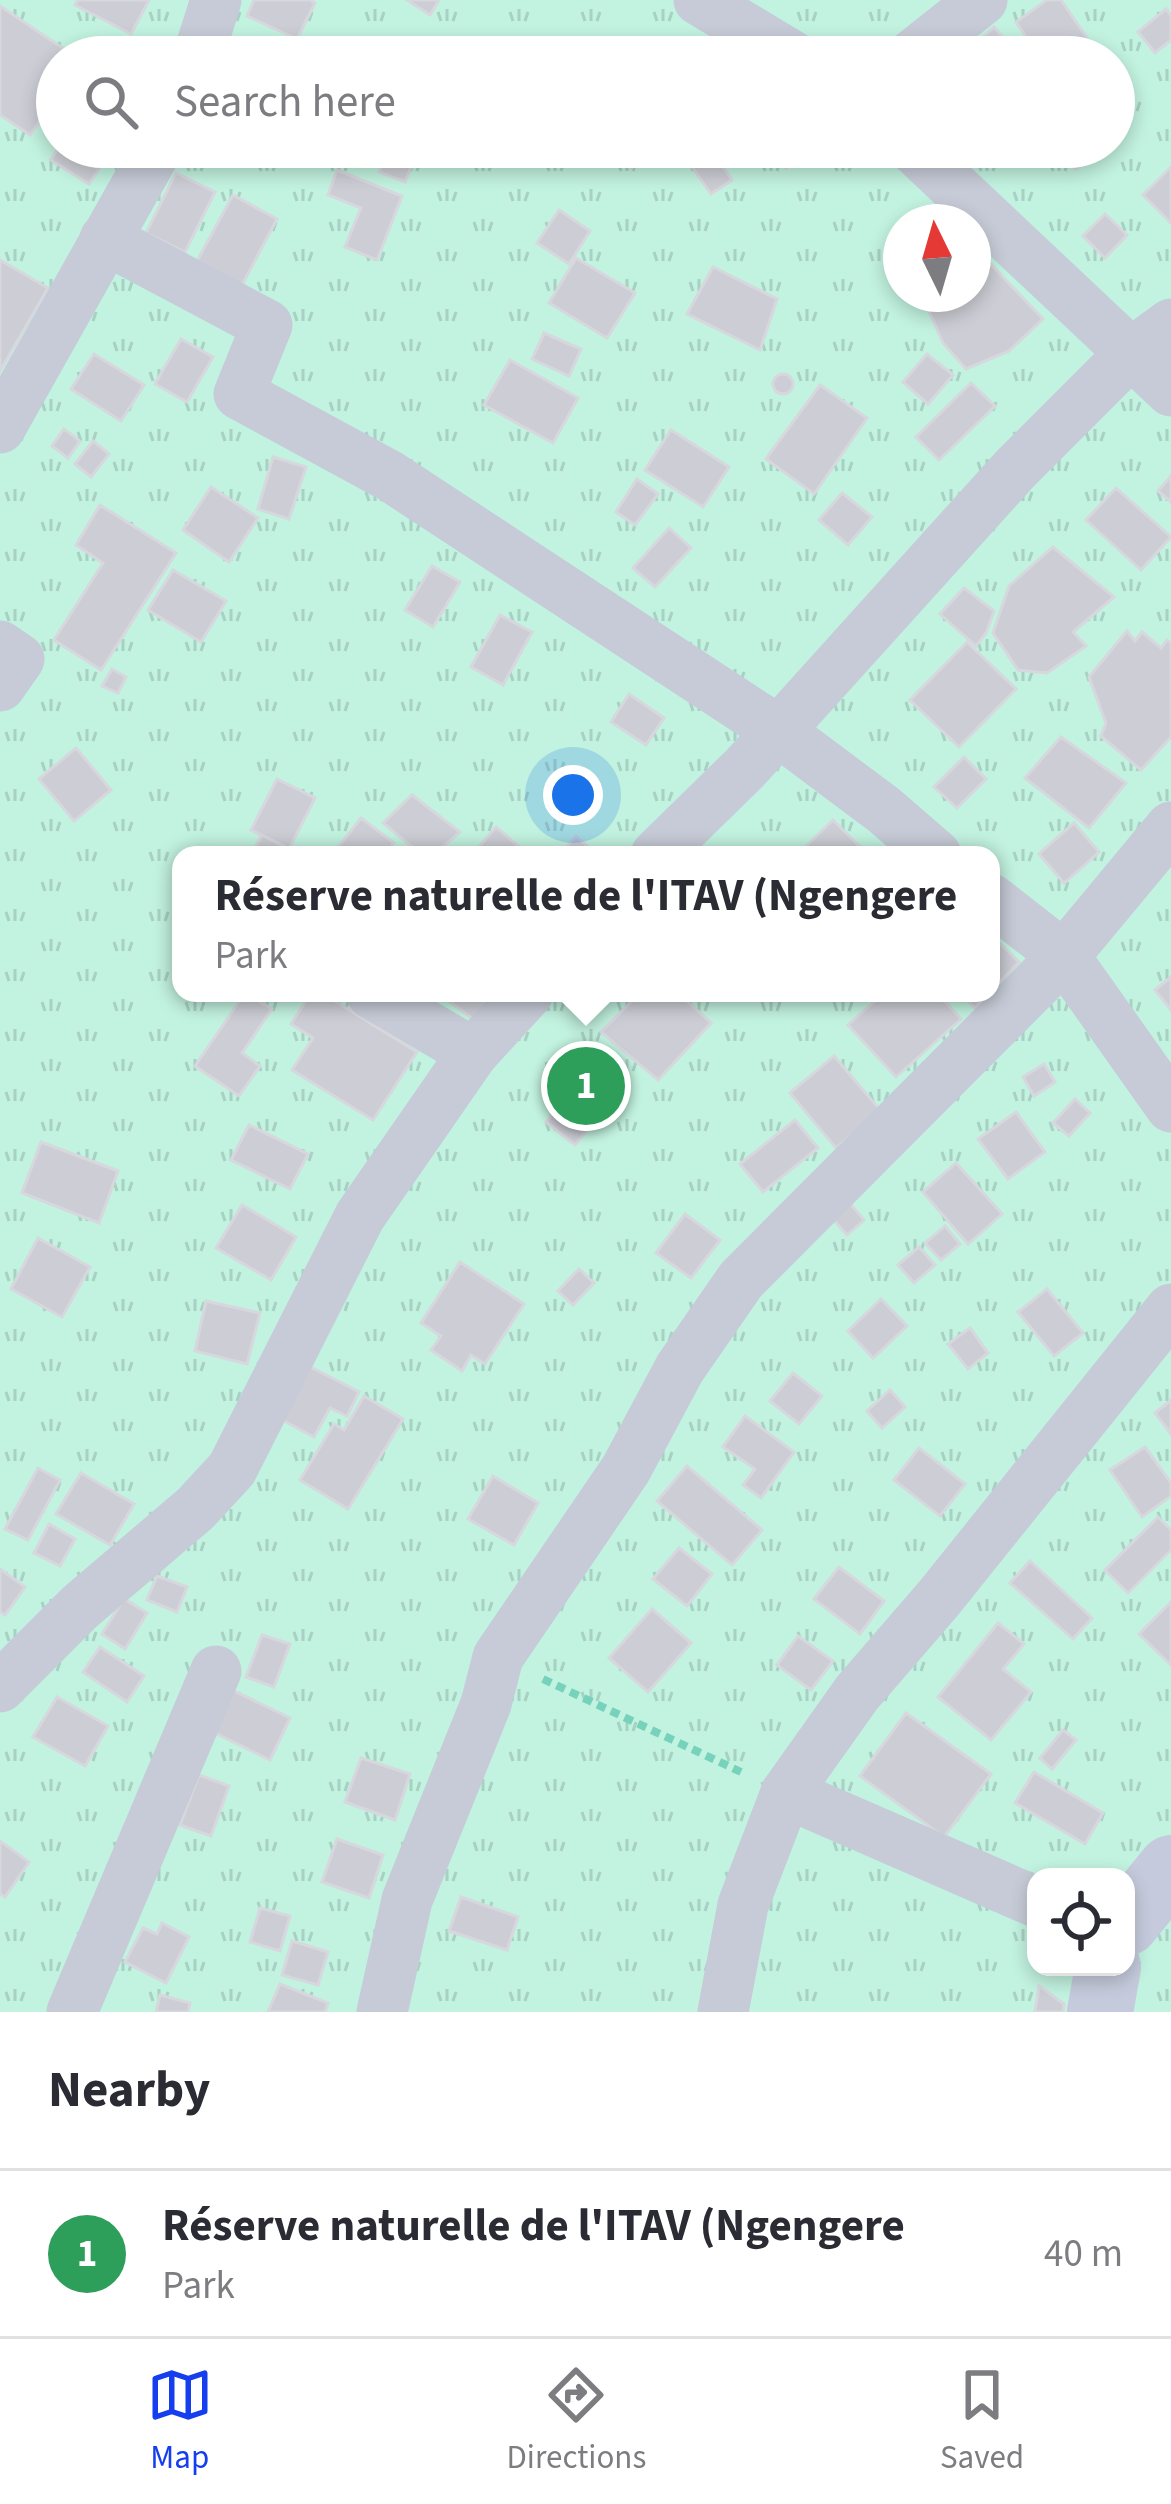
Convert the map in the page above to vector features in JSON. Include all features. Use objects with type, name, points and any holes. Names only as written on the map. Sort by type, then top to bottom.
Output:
[{"type":"street","points":[[205,36],[216,0]]},
{"type":"street","points":[[699,0],[759,36]]},
{"type":"street","points":[[937,36],[982,0]]},
{"type":"street","points":[[0,428],[146,168]]},
{"type":"street","points":[[934,168],[1171,391]]},
{"type":"street","points":[[105,239],[267,326],[239,394],[390,476],[777,730],[926,846]]},
{"type":"street","points":[[665,846],[1016,469],[1130,354],[1171,324]]},
{"type":"street","points":[[0,646],[20,659],[0,686]]},
{"type":"street","points":[[382,2012],[407,1900],[486,1704],[498,1657],[626,1469],[680,1368],[741,1280],[1064,956],[1171,827]]},
{"type":"street","points":[[1000,906],[1064,956],[1171,1107]]},
{"type":"street","points":[[387,1002],[473,1052]]},
{"type":"street","points":[[0,1687],[80,1607],[196,1508],[232,1469],[360,1216],[473,1052],[520,1002]]},
{"type":"street","points":[[723,2012],[743,1905],[786,1793],[856,1693],[939,1598],[1171,1309]]},
{"type":"street","points":[[72,2012],[216,1672]]},
{"type":"street","points":[[786,1793],[1027,1898]]},
{"type":"street","points":[[1135,1912],[1171,1868]]},
{"type":"street","points":[[1100,2012],[1106,1976]]},
{"type":"path","points":[[498,1657],[786,1793]]},
{"type":"green space","points":[[0,0],[1171,0],[1171,2012],[0,2012]]},
{"type":"building","points":[[78,0],[149,0],[131,34],[75,5]]},
{"type":"building","points":[[254,0],[315,3],[298,36],[247,16]]},
{"type":"building","points":[[407,0],[439,0],[430,15]]},
{"type":"building","points":[[1047,0],[1061,0],[1086,36],[1026,36],[1016,22]]},
{"type":"building","points":[[0,6],[45,36],[36,36],[36,126],[30,135],[0,115]]},
{"type":"building","points":[[1166,9],[1171,16],[1171,40],[1155,53],[1138,32]]},
{"type":"building","points":[[1171,167],[1171,223],[1143,195]]},
{"type":"building","points":[[64,168],[99,168],[89,184]]},
{"type":"building","points":[[381,168],[411,168],[405,182],[379,172]]},
{"type":"building","points":[[693,168],[724,168],[732,180],[711,194]]},
{"type":"building","points":[[337,170],[402,196],[377,260],[345,247],[361,208],[328,195]]},
{"type":"building","points":[[176,173],[215,192],[185,252],[146,233]]},
{"type":"building","points":[[233,195],[277,219],[242,285],[197,261]]},
{"type":"building","points":[[559,210],[590,231],[569,264],[537,243]]},
{"type":"building","points":[[1105,214],[1127,235],[1105,258],[1083,236]]},
{"type":"building","points":[[576,258],[635,293],[607,338],[549,303]]},
{"type":"building","points":[[0,260],[48,288],[0,371]]},
{"type":"building","points":[[991,265],[1043,319],[1009,351],[966,369],[943,343],[929,312],[991,312]]},
{"type":"building","points":[[713,267],[777,299],[760,350],[687,314]]},
{"type":"building","points":[[544,333],[581,349],[569,376],[532,359]]},
{"type":"building","points":[[181,339],[213,357],[187,402],[155,384]]},
{"type":"building","points":[[94,354],[144,385],[121,421],[71,389]]},
{"type":"building","points":[[927,354],[953,375],[928,404],[903,382]]},
{"type":"building","points":[[510,360],[578,398],[553,443],[484,405]]},
{"type":"building","points":[[783,374],[793,384],[783,394],[773,384]]},
{"type":"building","points":[[971,383],[995,406],[939,460],[916,437]]},
{"type":"building","points":[[820,385],[867,418],[814,494],[766,459]]},
{"type":"building","points":[[64,429],[80,441],[68,458],[52,446]]},
{"type":"building","points":[[671,430],[729,467],[703,507],[645,470]]},
{"type":"building","points":[[93,441],[109,454],[91,477],[75,464]]},
{"type":"building","points":[[273,457],[306,467],[289,519],[258,509]]},
{"type":"building","points":[[1171,476],[1171,502],[1158,491]]},
{"type":"building","points":[[637,479],[658,494],[635,525],[616,512]]},
{"type":"building","points":[[211,487],[258,518],[229,562],[183,530]]},
{"type":"building","points":[[1116,488],[1171,537],[1141,570],[1086,520]]},
{"type":"building","points":[[842,493],[872,517],[848,545],[819,520]]},
{"type":"building","points":[[100,505],[176,553],[101,670],[54,640],[103,563],[76,545]]},
{"type":"building","points":[[669,528],[691,548],[655,587],[633,568]]},
{"type":"building","points":[[1053,547],[1114,597],[1073,632],[1086,646],[1047,673],[1018,670],[993,633],[1009,586]]},
{"type":"building","points":[[432,566],[460,582],[433,627],[405,610]]},
{"type":"building","points":[[173,570],[226,601],[201,642],[148,610]]},
{"type":"building","points":[[964,588],[994,611],[976,646],[940,614]]},
{"type":"building","points":[[500,615],[532,632],[503,685],[471,667]]},
{"type":"building","points":[[1127,631],[1135,641],[1142,632],[1161,648],[1167,640],[1171,643],[1171,737],[1141,770],[1101,736],[1106,723],[1089,677]]},
{"type":"building","points":[[967,642],[1016,689],[959,747],[910,700]]},
{"type":"building","points":[[112,669],[126,677],[118,693],[102,686]]},
{"type":"building","points":[[629,694],[664,718],[646,745],[611,722]]},
{"type":"building","points":[[1061,737],[1126,783],[1089,828],[1025,778]]},
{"type":"building","points":[[76,748],[111,790],[74,821],[39,779]]},
{"type":"building","points":[[964,757],[986,779],[957,808],[934,787]]},
{"type":"building","points":[[277,779],[315,798],[291,846],[251,830]]},
{"type":"building","points":[[412,795],[460,832],[444,846],[411,846],[383,823]]},
{"type":"building","points":[[361,818],[394,843],[392,846],[339,846]]},
{"type":"building","points":[[833,820],[859,846],[806,846]]},
{"type":"building","points":[[1074,823],[1099,852],[1064,883],[1039,854]]},
{"type":"building","points":[[496,827],[518,846],[480,846]]},
{"type":"building","points":[[262,835],[283,846],[256,846]]},
{"type":"building","points":[[576,836],[587,846],[568,846]]},
{"type":"building","points":[[1000,944],[1019,962],[1000,982]]},
{"type":"building","points":[[1171,977],[1171,1010],[1155,990]]},
{"type":"building","points":[[239,1002],[260,1002],[272,1009],[242,1053],[260,1066],[239,1096],[195,1066]]},
{"type":"building","points":[[305,1002],[336,1002],[417,1052],[373,1120],[292,1070],[313,1038],[291,1024]]},
{"type":"building","points":[[450,1002],[486,1002],[473,1019]]},
{"type":"building","points":[[631,1002],[688,1002],[711,1023],[658,1080],[601,1032]]},
{"type":"building","points":[[874,1002],[945,1002],[961,1019],[896,1077],[848,1025]]},
{"type":"building","points":[[834,1056],[881,1111],[836,1148],[790,1093]]},
{"type":"building","points":[[1044,1064],[1055,1082],[1034,1096],[1023,1077]]},
{"type":"building","points":[[565,1098],[594,1121],[575,1145],[546,1122]]},
{"type":"building","points":[[1075,1099],[1090,1113],[1069,1136],[1053,1123]]},
{"type":"building","points":[[1016,1112],[1045,1152],[1008,1179],[978,1139]]},
{"type":"building","points":[[795,1120],[818,1148],[763,1192],[740,1164]]},
{"type":"building","points":[[249,1125],[308,1154],[290,1189],[231,1160]]},
{"type":"building","points":[[41,1142],[118,1171],[99,1223],[22,1193]]},
{"type":"building","points":[[956,1163],[1002,1214],[968,1244],[923,1192]]},
{"type":"building","points":[[843,1195],[864,1220],[847,1235],[826,1211]]},
{"type":"building","points":[[242,1205],[296,1237],[271,1280],[216,1248]]},
{"type":"building","points":[[685,1214],[720,1240],[691,1278],[656,1253]]},
{"type":"building","points":[[945,1226],[960,1244],[941,1260],[925,1243]]},
{"type":"building","points":[[38,1238],[90,1267],[62,1317],[11,1289]]},
{"type":"building","points":[[919,1247],[935,1265],[914,1283],[898,1265]]},
{"type":"building","points":[[460,1262],[524,1304],[485,1364],[471,1355],[462,1371],[431,1350],[441,1336],[421,1323]]},
{"type":"building","points":[[579,1269],[594,1283],[573,1305],[558,1291]]},
{"type":"building","points":[[1047,1289],[1083,1333],[1054,1356],[1018,1312]]},
{"type":"building","points":[[881,1299],[907,1326],[873,1358],[848,1331]]},
{"type":"building","points":[[206,1301],[260,1313],[247,1364],[195,1351]]},
{"type":"building","points":[[970,1328],[988,1353],[968,1369],[948,1344]]},
{"type":"building","points":[[301,1362],[359,1392],[347,1416],[330,1408],[314,1437],[273,1415]]},
{"type":"building","points":[[793,1373],[822,1396],[799,1424],[770,1401]]},
{"type":"building","points":[[890,1390],[905,1407],[882,1428],[867,1411]]},
{"type":"building","points":[[364,1396],[403,1419],[348,1509],[300,1480],[334,1424],[344,1430]]},
{"type":"building","points":[[1171,1400],[1171,1434],[1155,1413]]},
{"type":"building","points":[[745,1416],[794,1452],[761,1498],[743,1485],[755,1469],[723,1447]]},
{"type":"building","points":[[1145,1447],[1171,1483],[1171,1496],[1142,1517],[1110,1470]]},
{"type":"building","points":[[919,1448],[965,1484],[940,1516],[894,1480]]},
{"type":"building","points":[[687,1466],[762,1530],[732,1565],[657,1501]]},
{"type":"building","points":[[38,1468],[60,1480],[28,1540],[5,1529]]},
{"type":"building","points":[[81,1473],[134,1504],[110,1545],[56,1514]]},
{"type":"building","points":[[493,1476],[538,1503],[514,1545],[468,1519]]},
{"type":"building","points":[[1158,1517],[1171,1530],[1171,1550],[1128,1593],[1105,1570]]},
{"type":"building","points":[[49,1524],[75,1539],[60,1566],[34,1553]]},
{"type":"building","points":[[679,1548],[712,1574],[687,1606],[653,1579]]},
{"type":"building","points":[[1030,1561],[1092,1618],[1073,1639],[1010,1583]]},
{"type":"building","points":[[839,1567],[884,1601],[860,1634],[814,1599]]},
{"type":"building","points":[[0,1569],[25,1587],[5,1615],[0,1612]]},
{"type":"building","points":[[157,1576],[187,1587],[177,1612],[147,1600]]},
{"type":"building","points":[[124,1599],[147,1613],[125,1649],[102,1634]]},
{"type":"building","points":[[1171,1602],[1171,1665],[1139,1634]]},
{"type":"building","points":[[652,1609],[691,1643],[648,1692],[609,1658]]},
{"type":"building","points":[[998,1623],[1024,1644],[1003,1669],[1031,1692],[991,1740],[938,1697]]},
{"type":"building","points":[[262,1635],[290,1644],[274,1687],[246,1677]]},
{"type":"building","points":[[798,1636],[833,1661],[811,1690],[777,1665]]},
{"type":"building","points":[[100,1647],[144,1676],[127,1702],[83,1672]]},
{"type":"building","points":[[226,1687],[290,1718],[270,1760],[207,1729]]},
{"type":"building","points":[[57,1697],[108,1726],[85,1766],[33,1737]]},
{"type":"building","points":[[906,1713],[991,1774],[944,1837],[860,1776]]},
{"type":"building","points":[[1063,1730],[1076,1740],[1052,1769],[1040,1758]]},
{"type":"building","points":[[361,1758],[410,1774],[395,1820],[345,1802]]},
{"type":"building","points":[[1034,1772],[1103,1813],[1085,1844],[1015,1803]]},
{"type":"building","points":[[199,1775],[229,1786],[211,1836],[180,1825]]},
{"type":"building","points":[[337,1839],[383,1855],[369,1898],[322,1882]]},
{"type":"building","points":[[0,1841],[29,1862],[5,1897],[0,1894]]},
{"type":"building","points":[[461,1897],[518,1917],[507,1950],[449,1931]]},
{"type":"building","points":[[260,1908],[290,1916],[280,1951],[250,1942]]},
{"type":"building","points":[[162,1923],[189,1937],[166,1983],[125,1962],[143,1928],[157,1934]]},
{"type":"building","points":[[292,1941],[328,1952],[318,1985],[282,1975]]},
{"type":"building","points":[[280,1984],[328,2003],[325,2012],[268,2012]]},
{"type":"building","points":[[1039,1986],[1064,2004],[1063,2012],[1035,2012]]},
{"type":"building","points":[[160,1995],[190,2003],[188,2012],[156,2012]]},
{"type":"place","name":"Réserve naturelle de l'ITAV (Ngengere","points":[[586,1086]]}]
